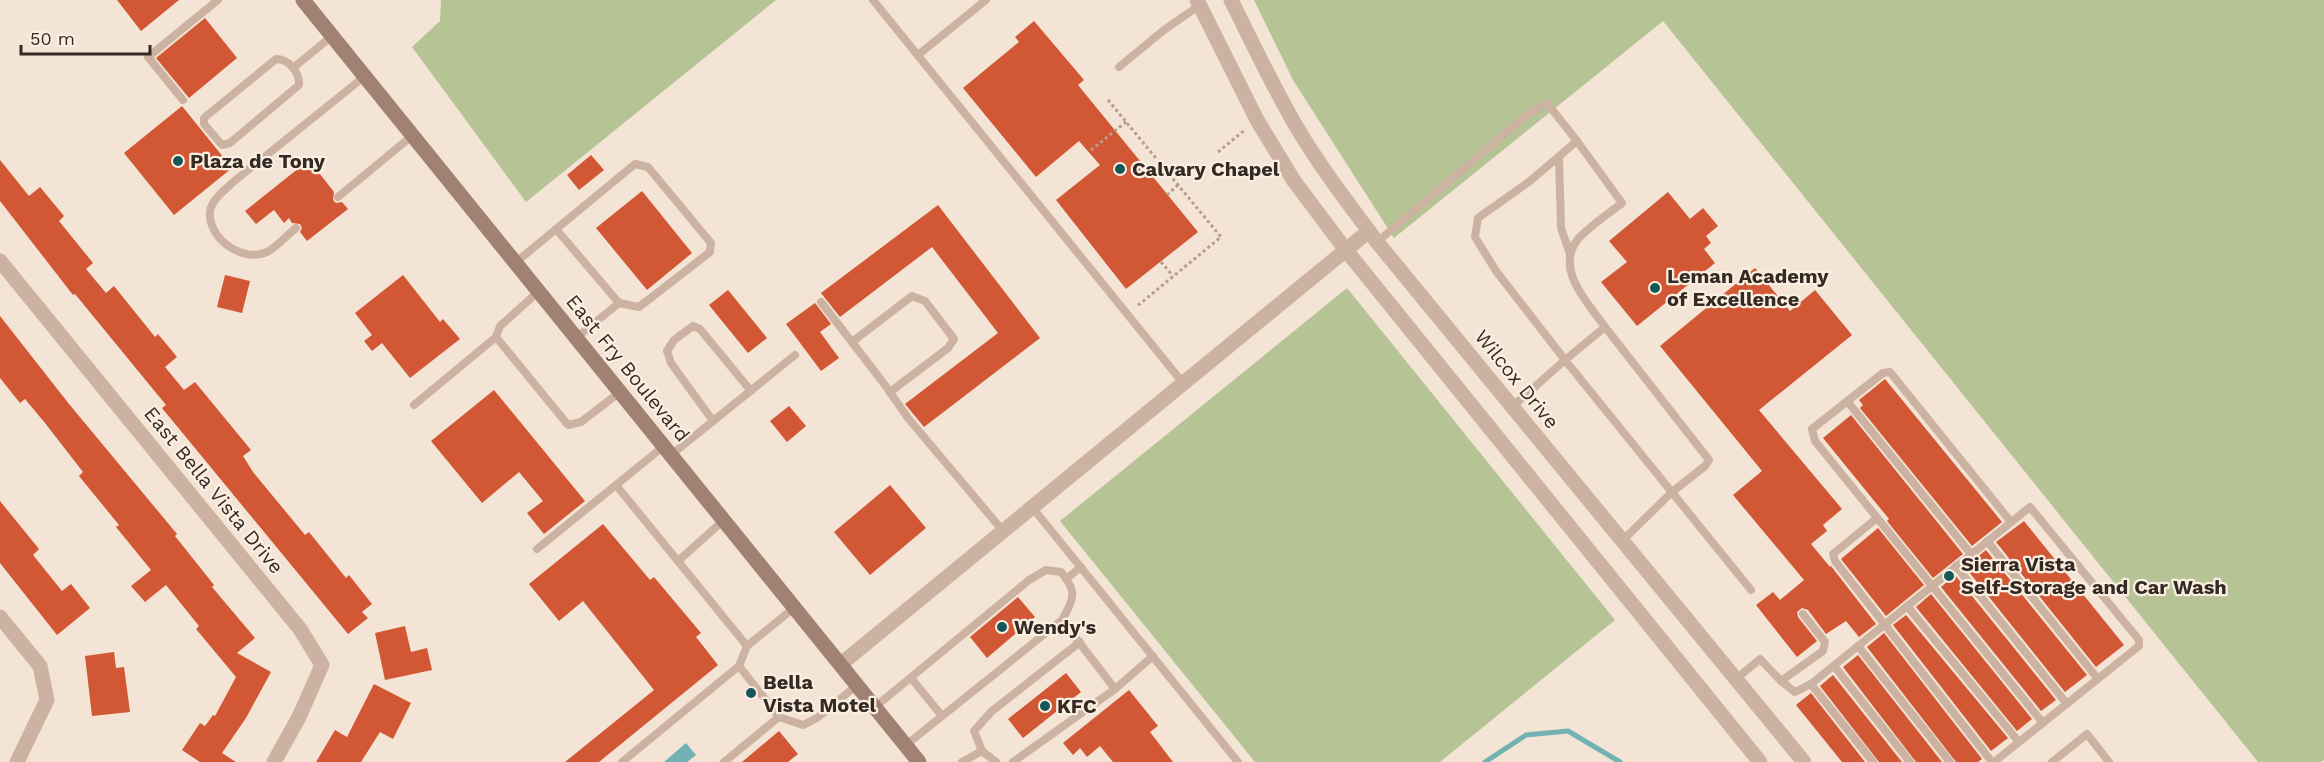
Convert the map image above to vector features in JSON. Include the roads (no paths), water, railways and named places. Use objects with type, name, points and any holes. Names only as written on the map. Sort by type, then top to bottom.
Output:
[{"type":"main road","name":"East Fry Boulevard","points":[[303,0],[919,762]]},
{"type":"street","name":"Wilcox Drive","points":[[1231,0],[1296,126],[1373,237],[1804,762]]},
{"type":"street","points":[[1198,2],[1257,120],[1293,181],[1760,762]]},
{"type":"street","points":[[841,664],[1346,249],[1373,237]]},
{"type":"street","name":"East Bella Vista Drive","points":[[0,261],[300,629],[322,665],[299,717],[274,762]]},
{"type":"street","points":[[0,617],[40,666],[47,700],[17,762]]},
{"type":"lane","points":[[183,100],[148,57],[218,0]]},
{"type":"lane","points":[[873,0],[1183,383]]},
{"type":"lane","points":[[918,55],[986,0]]},
{"type":"lane","points":[[1119,67],[1198,2]]},
{"type":"lane","points":[[293,68],[332,36]]},
{"type":"lane","points":[[276,59],[282,59],[293,68],[299,77],[299,85],[230,143],[222,145],[204,124],[204,118],[276,59]]},
{"type":"lane","points":[[296,228],[267,252],[253,255],[239,253],[225,244],[215,231],[210,213],[216,199],[232,183],[365,76]]},
{"type":"lane","points":[[1373,237],[1528,114],[1547,103],[1622,203],[1578,239],[1570,254]]},
{"type":"lane","points":[[338,197],[412,135]]},
{"type":"lane","points":[[1577,141],[1530,181],[1479,219],[1475,237],[1496,271],[1565,360],[1751,590]]},
{"type":"lane","points":[[1559,157],[1561,228],[1570,254],[1570,267],[1575,284],[1605,327],[1709,460],[1622,541]]},
{"type":"lane","points":[[515,263],[556,229],[635,164],[648,166],[711,243],[710,252],[639,307],[619,303],[556,229]]},
{"type":"lane","points":[[414,405],[496,337],[500,326],[538,291]]},
{"type":"lane","points":[[852,342],[912,296],[925,301],[954,339],[948,348],[890,392]]},
{"type":"lane","points":[[820,302],[937,454],[1003,531]]},
{"type":"lane","points":[[576,338],[619,303]]},
{"type":"lane","points":[[713,421],[671,363],[667,351],[674,340],[693,326],[700,329],[751,391]]},
{"type":"lane","points":[[1512,407],[1605,327]]},
{"type":"lane","points":[[496,337],[568,425],[581,422],[620,392]]},
{"type":"lane","points":[[537,549],[616,485],[713,421],[795,355]]},
{"type":"lane","points":[[2011,522],[1890,372],[1883,373],[1812,429],[1812,435],[1877,518],[2043,723]]},
{"type":"lane","points":[[1847,401],[1971,554]]},
{"type":"lane","points":[[616,485],[747,646]]},
{"type":"lane","points":[[1032,507],[1238,762]]},
{"type":"lane","points":[[1736,679],[1760,659],[1781,681],[1796,692],[1811,684],[1834,666],[1858,646],[1884,625],[1907,606],[1932,586],[1956,566],[2031,507],[2139,640],[2139,646],[1993,762],[1884,625],[1835,561],[1833,554],[1877,518]]},
{"type":"lane","points":[[678,561],[724,520]]},
{"type":"lane","points":[[1987,542],[2098,679]]},
{"type":"lane","points":[[1956,566],[2067,704]]},
{"type":"lane","points":[[1066,579],[1081,567]]},
{"type":"lane","points":[[875,707],[1029,580],[1046,570],[1060,572],[1066,579],[1072,587],[1072,603],[1062,620],[906,745]]},
{"type":"lane","points":[[1907,606],[2019,742]]},
{"type":"lane","points":[[622,762],[739,666],[747,646],[795,608]]},
{"type":"lane","points":[[1781,681],[1823,651],[1825,642],[1803,614]]},
{"type":"lane","points":[[1062,620],[1115,689]]},
{"type":"lane","points":[[996,762],[982,751],[974,731],[992,711],[1080,642]]},
{"type":"lane","points":[[1858,646],[1950,762]]},
{"type":"lane","points":[[1013,762],[1115,689],[1153,657]]},
{"type":"lane","points":[[739,666],[779,717],[803,724],[817,718],[857,685]]},
{"type":"lane","points":[[1834,666],[1910,762]]},
{"type":"lane","points":[[911,678],[942,716]]},
{"type":"lane","points":[[1811,684],[1873,762]]},
{"type":"lane","points":[[724,762],[779,717]]},
{"type":"lane","points":[[2052,762],[2087,734],[2109,762]]},
{"type":"lane","points":[[962,762],[982,751]]},
{"type":"water","points":[[686,743],[696,755],[687,762],[664,762]]},
{"type":"waterway","points":[[1485,762],[1526,735],[1568,731],[1620,762]]},
{"type":"place","name":"Plaza de Tony","points":[[178,161]]},
{"type":"place","name":"Calvary Chapel","points":[[1120,169]]},
{"type":"place","name":"Leman Academy of Excellence","points":[[1655,288]]},
{"type":"place","name":"Sierra Vista Self-Storage and Car Wash","points":[[1949,576]]},
{"type":"place","name":"Wendy's","points":[[1002,627]]},
{"type":"place","name":"Bella Vista Motel","points":[[751,693]]},
{"type":"place","name":"KFC","points":[[1045,706]]}]
